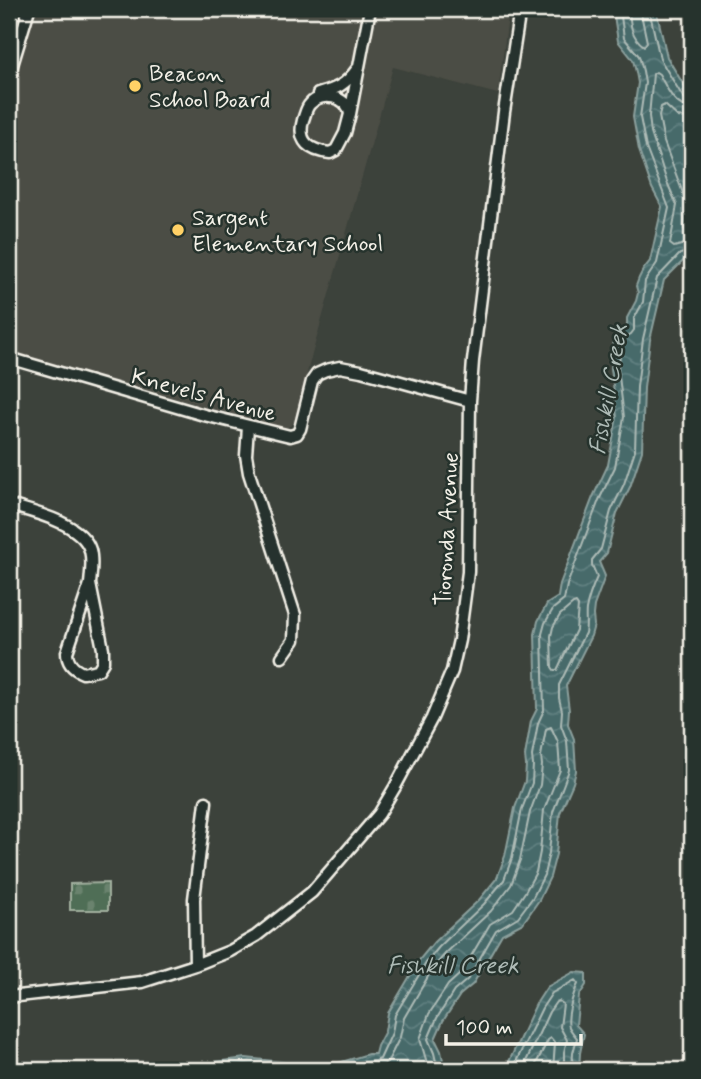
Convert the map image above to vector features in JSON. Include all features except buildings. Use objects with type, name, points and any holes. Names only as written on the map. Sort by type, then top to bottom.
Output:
[{"type":"street","points":[[9,75],[29,9]]},
{"type":"street","points":[[359,66],[350,80],[318,94],[307,108],[301,134],[307,145],[330,153],[336,150],[341,142],[350,114],[370,9]]},
{"type":"street","name":"Tioronda Avenue","points":[[9,997],[142,982],[195,965],[256,936],[312,892],[379,814],[432,718],[452,671],[468,572],[473,361],[504,112],[520,9]]},
{"type":"street","points":[[311,102],[319,98],[336,98],[344,102],[350,114]]},
{"type":"street","name":"Knevels Avenue","points":[[9,358],[283,436],[297,434],[300,429],[312,381],[317,374],[340,367],[470,401]]},
{"type":"street","points":[[248,427],[246,455],[249,473],[295,615],[294,640],[282,657]]},
{"type":"street","points":[[9,505],[53,520],[77,532],[84,538],[91,552],[90,584],[67,652],[72,667],[83,673],[98,670],[103,662],[103,649],[90,584]]},
{"type":"street","points":[[195,965],[194,899],[206,802]]},
{"type":"shaded area","name":"Sargent Elementary School","points":[[34,9],[509,9],[498,94],[393,67],[295,421],[290,426],[283,429],[9,351],[9,96]]},
{"type":"green space","points":[[108,883],[108,910],[70,910],[70,884]]},
{"type":"water","name":"Fishkill Creek","points":[[613,9],[656,9],[667,57],[692,99],[692,257],[684,260],[664,280],[650,340],[644,388],[642,451],[630,487],[617,513],[607,553],[599,562],[605,576],[594,606],[591,636],[566,686],[568,724],[574,739],[576,771],[560,813],[556,854],[550,877],[539,900],[523,923],[502,934],[473,984],[460,995],[443,1021],[435,1039],[445,1070],[201,1070],[215,1062],[246,1058],[322,1068],[375,1054],[385,1031],[388,1013],[420,959],[434,942],[479,900],[497,878],[505,856],[515,808],[525,781],[525,756],[531,721],[537,709],[535,634],[538,621],[547,604],[558,597],[560,584],[608,465],[617,417],[611,368],[613,343],[615,335],[627,328],[627,318],[638,293],[636,286],[650,261],[662,207],[652,188],[639,150],[633,117],[638,83],[636,72],[633,60],[618,41]]},
{"type":"water","points":[[574,972],[586,973],[586,985],[579,996],[576,1025],[584,1034],[579,1070],[505,1070],[536,1004],[547,987]]},
{"type":"place","name":"Beacon School Board","points":[[135,86]]},
{"type":"place","name":"Sargent Elementary School","points":[[178,230]]}]
